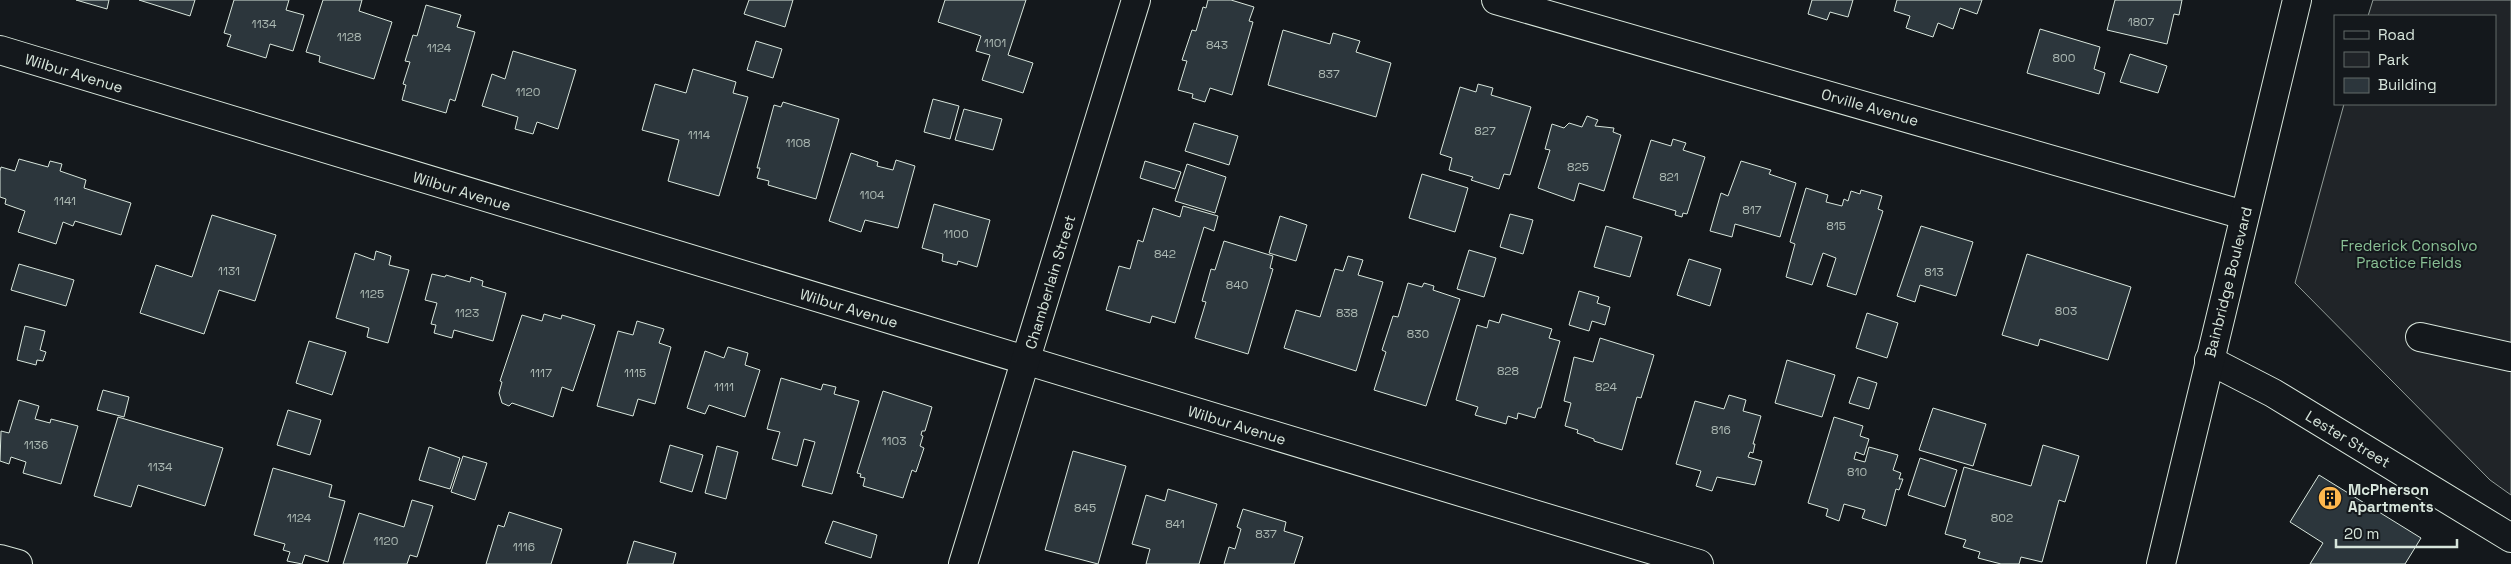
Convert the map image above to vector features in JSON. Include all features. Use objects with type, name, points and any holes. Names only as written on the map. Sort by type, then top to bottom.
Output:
[{"type":"street","name":"Chamberlain Street","points":[[963,564],[1136,0]]},
{"type":"street","name":"Orville Avenue","points":[[1496,0],[2244,215]]},
{"type":"street","name":"Bainbridge Boulevard","points":[[2160,564],[2297,0]]},
{"type":"street","name":"Wilbur Avenue","points":[[0,50],[1026,362],[1699,564]]},
{"type":"street","points":[[2420,338],[2511,357]]},
{"type":"street","name":"Lester Street","points":[[2209,360],[2273,394],[2511,538]]},
{"type":"street","points":[[0,559],[18,564]]},
{"type":"green space","name":"Frederick Consolvo Practice Fields","points":[[2373,0],[2511,0],[2511,495],[2490,480],[2295,283],[2344,105],[2496,105],[2496,15],[2368,15]]},
{"type":"building","points":[[76,0],[109,0],[107,9]]},
{"type":"building","points":[[139,0],[195,0],[190,16]]},
{"type":"building","points":[[234,0],[289,0],[286,10],[304,15],[293,51],[270,44],[266,58],[227,46],[231,35],[224,33]]},
{"type":"building","points":[[323,0],[362,0],[359,11],[392,22],[374,79],[319,62],[320,56],[306,52]]},
{"type":"building","points":[[749,0],[793,0],[785,27],[744,14]]},
{"type":"building","points":[[945,0],[1026,0],[1008,55],[1033,63],[1023,93],[982,80],[990,55],[976,51],[981,36],[938,22]]},
{"type":"building","points":[[1208,0],[1231,0],[1254,7],[1249,21],[1253,22],[1232,95],[1210,88],[1205,102],[1192,98],[1193,94],[1178,90],[1187,61],[1182,60],[1192,30],[1196,31],[1203,7],[1206,8]]},
{"type":"building","points":[[1812,0],[1853,0],[1848,17],[1830,12],[1827,20],[1808,14]]},
{"type":"building","points":[[1897,0],[1982,0],[1977,14],[1960,8],[1953,29],[1938,23],[1933,37],[1906,28],[1910,16],[1894,11]]},
{"type":"building","points":[[2115,0],[2182,0],[2179,15],[2174,14],[2167,44],[2107,30]]},
{"type":"building","points":[[426,5],[461,15],[457,27],[475,32],[455,101],[450,99],[446,113],[402,100],[406,85],[403,84],[410,62],[405,61],[413,35],[417,36]]},
{"type":"building","points":[[2040,29],[2100,47],[2094,69],[2105,73],[2099,94],[2027,73]]},
{"type":"building","points":[[1283,30],[1330,44],[1333,33],[1360,41],[1356,52],[1391,63],[1376,117],[1268,85]]},
{"type":"building","points":[[756,41],[782,49],[773,78],[747,70]]},
{"type":"building","points":[[513,51],[576,70],[558,129],[537,122],[533,134],[515,129],[518,117],[482,106],[492,74],[505,79]]},
{"type":"building","points":[[2130,54],[2167,66],[2158,93],[2120,82]]},
{"type":"building","points":[[693,69],[736,82],[733,93],[748,97],[719,196],[668,181],[679,140],[642,130],[655,84],[686,93]]},
{"type":"building","points":[[1478,84],[1493,88],[1491,95],[1531,107],[1510,175],[1504,174],[1499,189],[1471,180],[1473,177],[1449,170],[1452,158],[1440,154],[1460,87],[1476,92]]},
{"type":"building","points":[[933,99],[959,106],[950,139],[924,132]]},
{"type":"building","points":[[783,102],[839,119],[816,199],[768,185],[769,181],[757,178],[760,168],[757,168],[774,105],[781,107]]},
{"type":"building","points":[[964,109],[1002,119],[993,150],[955,140]]},
{"type":"building","points":[[1587,116],[1598,120],[1595,126],[1614,128],[1613,132],[1621,135],[1604,191],[1579,183],[1574,201],[1538,188],[1550,150],[1545,149],[1552,124],[1564,128],[1569,123],[1582,127]]},
{"type":"building","points":[[1194,123],[1238,136],[1229,165],[1185,151]]},
{"type":"building","points":[[1673,139],[1686,143],[1683,150],[1705,157],[1687,214],[1683,213],[1682,217],[1675,215],[1676,211],[1633,198],[1651,140],[1671,146]]},
{"type":"building","points":[[851,153],[878,162],[877,166],[893,170],[896,160],[915,166],[898,228],[865,220],[861,232],[829,221]]},
{"type":"building","points":[[19,159],[48,167],[50,161],[62,164],[60,171],[86,180],[84,188],[131,203],[121,235],[75,221],[73,226],[63,222],[56,244],[18,232],[25,211],[5,204],[6,199],[0,197],[0,171],[1,167],[15,171]]},
{"type":"building","points":[[1145,161],[1181,172],[1175,189],[1140,178]]},
{"type":"building","points":[[1741,161],[1771,170],[1769,174],[1796,183],[1780,237],[1735,224],[1732,237],[1710,231],[1721,193],[1728,196]]},
{"type":"building","points":[[1187,164],[1226,177],[1215,213],[1175,201]]},
{"type":"building","points":[[1422,174],[1468,188],[1455,232],[1409,218]]},
{"type":"building","points":[[1806,188],[1828,195],[1826,202],[1842,206],[1844,199],[1848,201],[1851,191],[1860,194],[1861,190],[1882,196],[1878,209],[1883,211],[1856,295],[1827,286],[1836,258],[1823,253],[1812,285],[1786,277],[1795,244],[1790,242]]},
{"type":"building","points":[[934,204],[990,220],[977,267],[958,261],[957,265],[942,261],[943,254],[922,248]]},
{"type":"building","points":[[1183,206],[1218,216],[1214,231],[1204,227],[1175,323],[1152,316],[1150,323],[1106,310],[1119,266],[1130,269],[1138,240],[1143,242],[1153,208],[1180,217]]},
{"type":"building","points":[[1510,214],[1533,220],[1523,254],[1500,247]]},
{"type":"building","points":[[212,215],[276,235],[255,301],[219,290],[204,334],[140,313],[156,265],[192,277]]},
{"type":"building","points":[[1280,216],[1307,225],[1296,261],[1269,253]]},
{"type":"building","points":[[1606,226],[1642,237],[1630,277],[1594,267]]},
{"type":"building","points":[[1921,226],[1973,242],[1956,296],[1920,285],[1915,302],[1897,296]]},
{"type":"building","points":[[1224,241],[1273,256],[1270,268],[1273,269],[1248,354],[1195,338],[1206,302],[1202,301],[1211,269],[1215,270]]},
{"type":"building","points":[[1469,250],[1496,258],[1484,297],[1457,289]]},
{"type":"building","points":[[376,251],[391,256],[389,265],[409,270],[388,343],[367,337],[369,328],[336,318],[355,253],[374,260]]},
{"type":"building","points":[[2027,254],[2131,287],[2108,360],[2040,339],[2038,346],[2002,335]]},
{"type":"building","points":[[1348,256],[1363,260],[1358,275],[1383,282],[1356,371],[1284,348],[1296,310],[1320,317],[1335,269],[1343,271]]},
{"type":"building","points":[[1689,259],[1721,269],[1710,306],[1677,295]]},
{"type":"building","points":[[19,264],[74,280],[66,306],[11,290]]},
{"type":"building","points":[[432,274],[445,277],[446,275],[470,282],[471,277],[483,281],[482,286],[506,293],[493,341],[454,330],[452,338],[434,333],[436,325],[431,324],[437,303],[425,300]]},
{"type":"building","points":[[1408,283],[1422,287],[1424,283],[1434,286],[1433,290],[1460,299],[1426,406],[1374,390],[1386,352],[1382,350],[1393,316],[1398,317]]},
{"type":"building","points":[[1579,291],[1599,297],[1597,303],[1610,307],[1605,325],[1592,321],[1589,331],[1569,325]]},
{"type":"building","points":[[1867,313],[1898,323],[1887,358],[1856,348]]},
{"type":"building","points":[[544,314],[561,319],[562,315],[595,325],[573,391],[562,387],[553,417],[512,403],[509,406],[502,403],[499,393],[502,382],[500,381],[522,315],[542,321]]},
{"type":"building","points":[[1502,314],[1552,329],[1549,338],[1560,341],[1541,408],[1538,408],[1535,418],[1518,413],[1517,419],[1508,416],[1506,424],[1475,415],[1478,407],[1456,400],[1477,325],[1487,328],[1489,320],[1499,323]]},
{"type":"building","points":[[637,321],[664,329],[659,343],[671,347],[655,404],[638,399],[633,416],[597,406],[618,331],[633,335]]},
{"type":"building","points":[[25,326],[45,331],[40,350],[46,352],[43,361],[37,360],[36,365],[17,360]]},
{"type":"building","points":[[1600,338],[1654,355],[1641,398],[1637,397],[1622,450],[1594,441],[1594,439],[1577,433],[1578,430],[1565,426],[1571,403],[1564,401],[1574,357],[1593,362]]},
{"type":"building","points":[[309,341],[346,352],[332,395],[296,383]]},
{"type":"building","points":[[728,347],[748,353],[745,365],[760,370],[745,417],[709,405],[705,414],[687,408],[705,351],[724,358]]},
{"type":"building","points":[[1787,360],[1835,375],[1822,417],[1775,403]]},
{"type":"building","points":[[1858,377],[1877,383],[1869,409],[1849,403]]},
{"type":"building","points":[[781,378],[821,390],[823,384],[836,387],[834,394],[859,401],[832,494],[802,486],[815,442],[804,439],[797,466],[772,459],[780,432],[767,429]]},
{"type":"building","points":[[103,390],[129,397],[124,417],[97,410]]},
{"type":"building","points":[[883,391],[932,407],[925,431],[922,431],[921,435],[923,436],[920,446],[924,448],[916,472],[912,470],[903,498],[863,486],[865,478],[860,477],[861,474],[857,473]]},
{"type":"building","points":[[1729,395],[1746,400],[1743,411],[1761,416],[1753,444],[1755,444],[1753,453],[1750,452],[1748,457],[1762,461],[1755,485],[1717,477],[1712,491],[1696,486],[1701,471],[1676,464],[1695,401],[1724,409]]},
{"type":"building","points":[[19,400],[39,406],[35,419],[50,423],[51,419],[78,426],[61,484],[23,473],[26,462],[11,457],[9,464],[0,461],[1,431],[9,433]]},
{"type":"building","points":[[1933,408],[1986,424],[1973,466],[1919,450]]},
{"type":"building","points":[[288,410],[321,420],[310,455],[277,445]]},
{"type":"building","points":[[118,417],[223,448],[205,506],[138,485],[131,507],[94,496]]},
{"type":"building","points":[[1834,417],[1863,426],[1860,436],[1869,439],[1864,455],[1856,452],[1854,459],[1865,462],[1869,447],[1898,455],[1893,470],[1901,473],[1899,479],[1903,479],[1899,490],[1896,489],[1886,526],[1862,518],[1865,510],[1844,504],[1839,521],[1826,516],[1828,509],[1808,503]]},
{"type":"building","points":[[670,445],[703,455],[692,492],[660,482]]},
{"type":"building","points":[[2043,445],[2079,456],[2065,502],[2059,500],[2042,562],[2021,557],[2019,564],[2001,564],[1978,558],[1980,552],[1963,547],[1966,540],[1945,534],[1964,467],[2031,486]]},
{"type":"building","points":[[717,446],[738,452],[726,499],[705,493]]},
{"type":"building","points":[[429,447],[460,458],[450,489],[419,480]]},
{"type":"building","points":[[1073,451],[1126,466],[1098,564],[1045,550]]},
{"type":"building","points":[[463,456],[487,463],[475,500],[451,492]]},
{"type":"building","points":[[1920,458],[1957,470],[1945,507],[1908,495]]},
{"type":"building","points":[[273,468],[332,485],[329,497],[345,501],[328,562],[305,555],[302,564],[287,561],[290,552],[283,550],[285,544],[254,535]]},
{"type":"building","name":"McPherson Apartments","points":[[2319,475],[2421,538],[2405,564],[2310,564],[2323,543],[2290,522]]},
{"type":"building","points":[[1168,489],[1217,504],[1199,564],[1146,564],[1150,549],[1132,544],[1146,495],[1165,501]]},
{"type":"building","points":[[412,500],[433,506],[417,557],[410,555],[407,564],[343,564],[359,513],[404,527]]},
{"type":"building","points":[[1243,509],[1286,522],[1284,531],[1303,537],[1294,564],[1224,564],[1229,547],[1235,549],[1241,529],[1237,527]]},
{"type":"building","points":[[509,512],[562,529],[551,564],[486,564],[498,525],[504,527]]},
{"type":"building","points":[[833,521],[877,535],[871,558],[825,543]]},
{"type":"building","points":[[634,541],[676,553],[673,564],[627,564]]},
{"type":"place","name":"McPherson Apartments","points":[[2330,498]]}]
